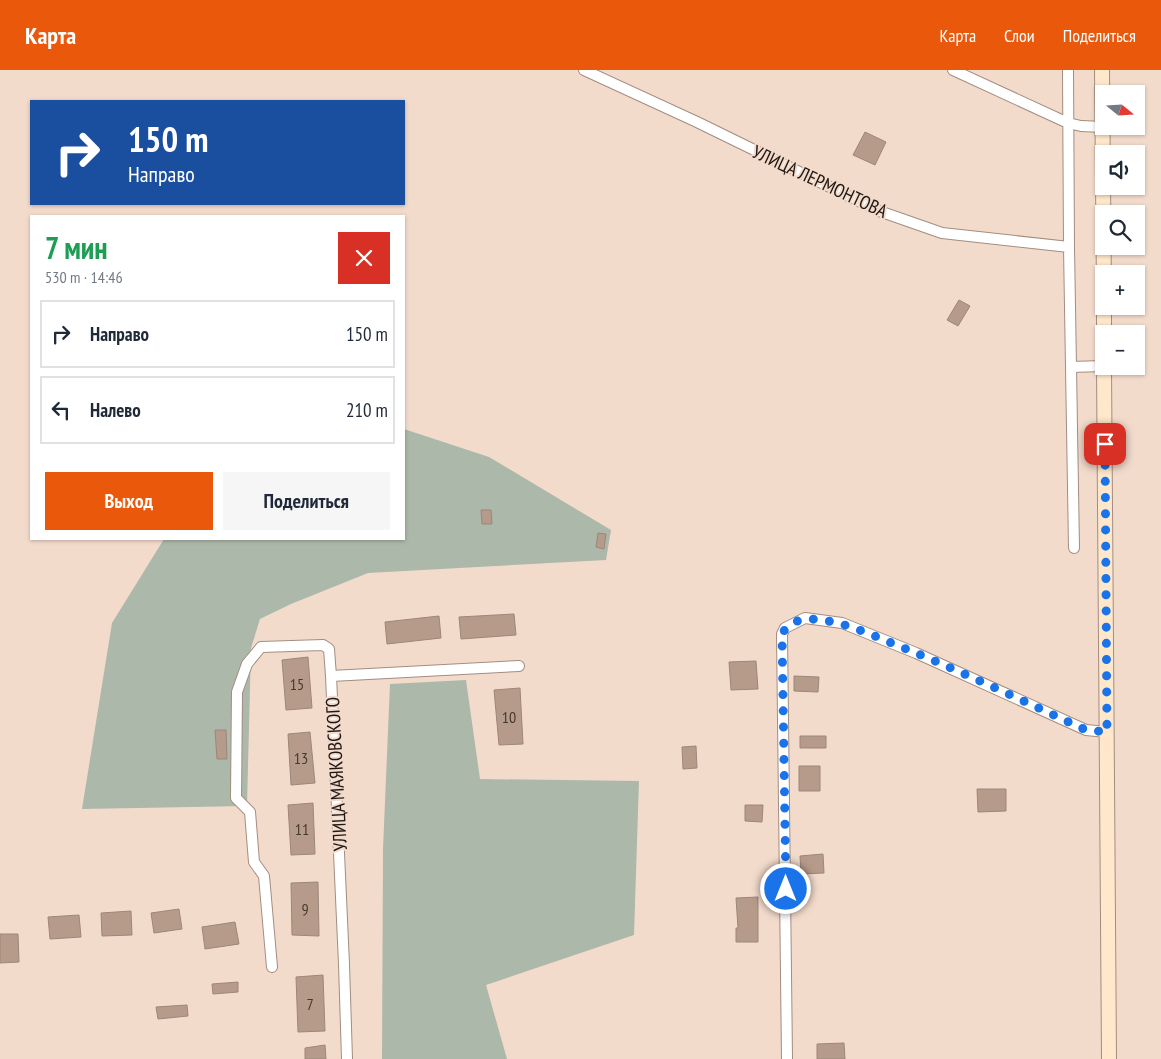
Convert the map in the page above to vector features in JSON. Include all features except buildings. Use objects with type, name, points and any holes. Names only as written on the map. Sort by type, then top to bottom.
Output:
[{"type":"street","name":"УЛИЦА ЛЕРМОНТОВА","points":[[584,70],[697,122],[879,211],[942,233],[1069,248]]},
{"type":"street","points":[[953,70],[1068,123],[1095,127]]},
{"type":"street","points":[[1068,70],[1074,548]]},
{"type":"street","points":[[1102,70],[1102,85]]},
{"type":"street","points":[[1103,135],[1104,265]]},
{"type":"street","points":[[1071,367],[1095,366]]},
{"type":"street","points":[[1104,375],[1109,1059]]},
{"type":"street","points":[[787,1059],[782,634],[785,628],[805,618],[842,623],[916,653],[1086,730],[1107,732]]},
{"type":"street","points":[[272,967],[264,876],[254,862],[250,812],[236,798],[237,692],[247,664],[261,647],[323,645],[329,650],[331,676]]},
{"type":"street","name":"УЛИЦА МАЯКОВСКОГО","points":[[347,1059],[331,676],[519,666]]},
{"type":"green space","points":[[405,429],[489,457],[611,530],[606,560],[368,573],[291,604],[260,619],[251,648],[247,806],[82,809],[112,623],[163,540],[405,540]]},
{"type":"green space","points":[[466,680],[480,779],[639,781],[634,935],[486,985],[507,1059],[382,1059],[383,849],[390,684]]},
{"type":"route","points":[[786,889],[782,634],[785,628],[794,623],[805,618],[842,623],[916,653],[1086,730],[1107,732],[1105,444]]}]
